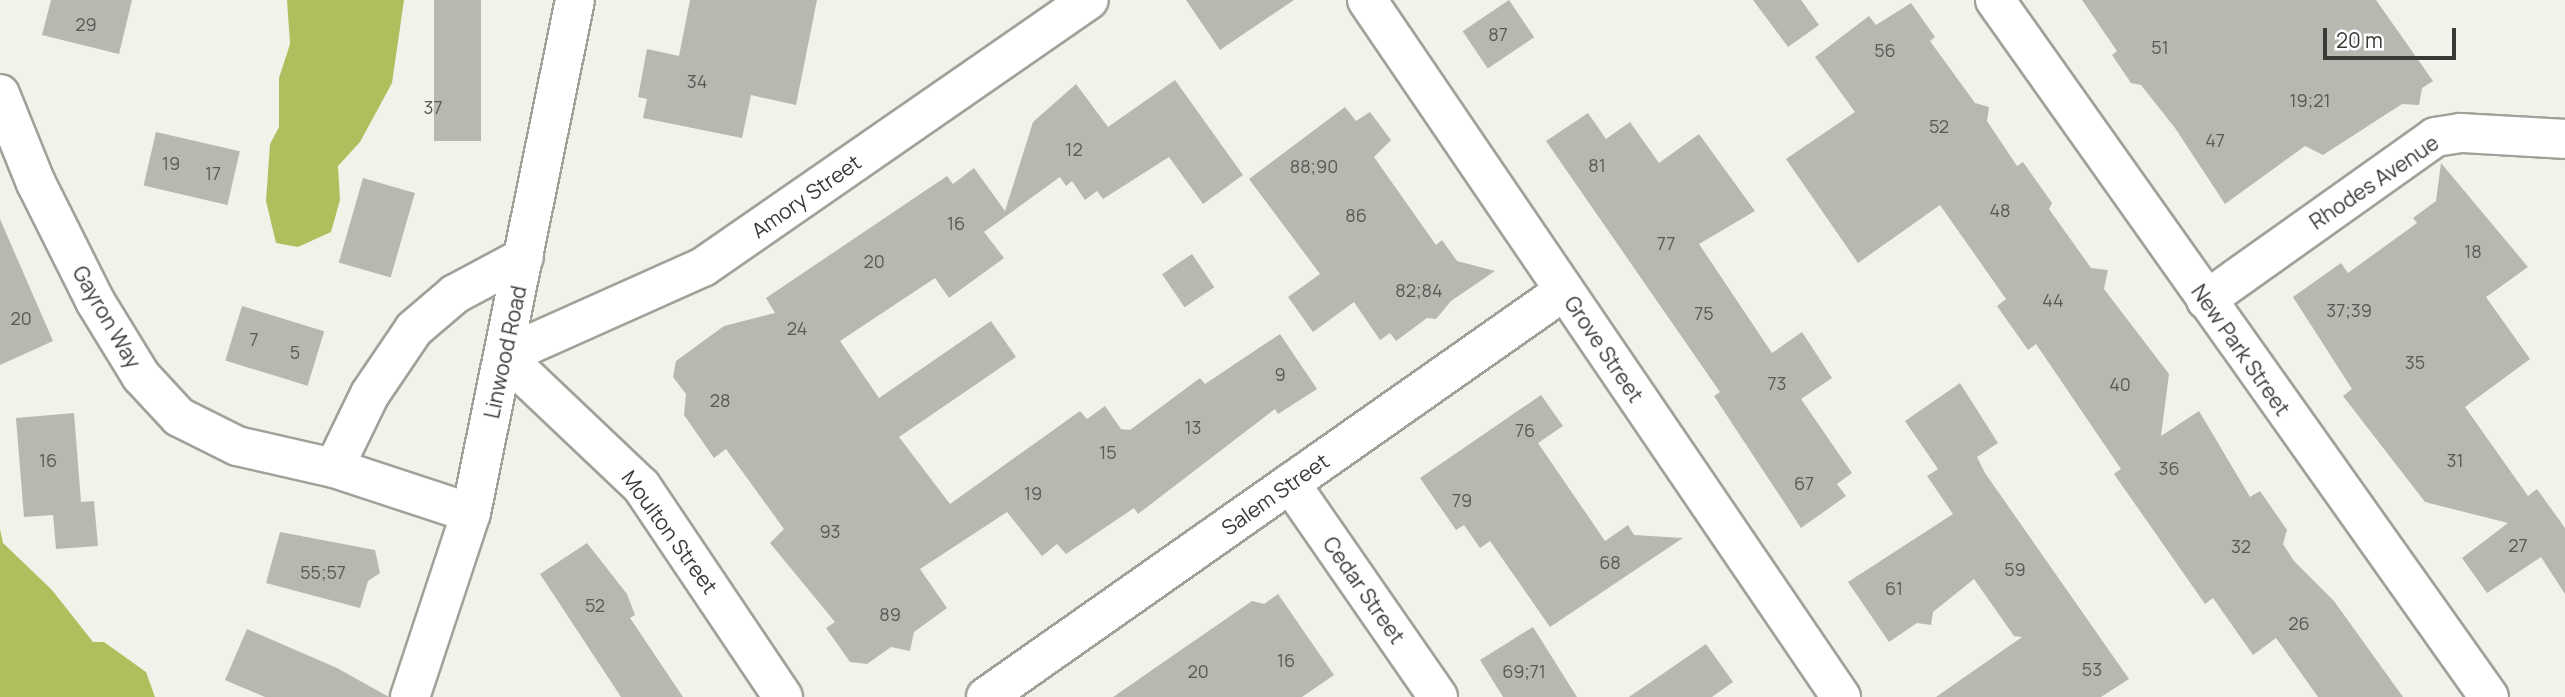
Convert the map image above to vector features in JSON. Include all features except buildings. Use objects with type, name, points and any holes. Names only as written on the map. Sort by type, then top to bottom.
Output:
[{"type":"street","name":"Linwood Road","points":[[411,697],[471,513],[576,0]]},
{"type":"street","name":"Amory Street","points":[[504,356],[703,267],[1088,0]]},
{"type":"street","name":"Grove Street","points":[[1367,0],[1840,697]]},
{"type":"street","name":"New Park Street","points":[[1995,0],[2489,697]]},
{"type":"street","name":"Gayron Way","points":[[0,94],[36,183],[96,301],[123,350],[166,406],[208,436],[334,468],[471,513]]},
{"type":"street","name":"Rhodes Avenue","points":[[2206,300],[2434,137],[2461,133],[2565,139]]},
{"type":"street","points":[[334,468],[377,382],[414,329],[455,294],[524,257]]},
{"type":"street","name":"Salem Street","points":[[986,697],[1564,291]]},
{"type":"street","name":"Moulton Street","points":[[504,356],[648,494],[783,697]]},
{"type":"street","name":"Cedar Street","points":[[1290,483],[1438,697]]},
{"type":"green space","points":[[287,0],[404,0],[392,83],[360,142],[338,166],[340,200],[331,232],[298,247],[276,243],[266,201],[270,144],[279,127],[279,78],[290,44]]},
{"type":"green space","points":[[0,529],[3,543],[52,590],[93,642],[104,642],[146,672],[155,697],[0,697]]}]
